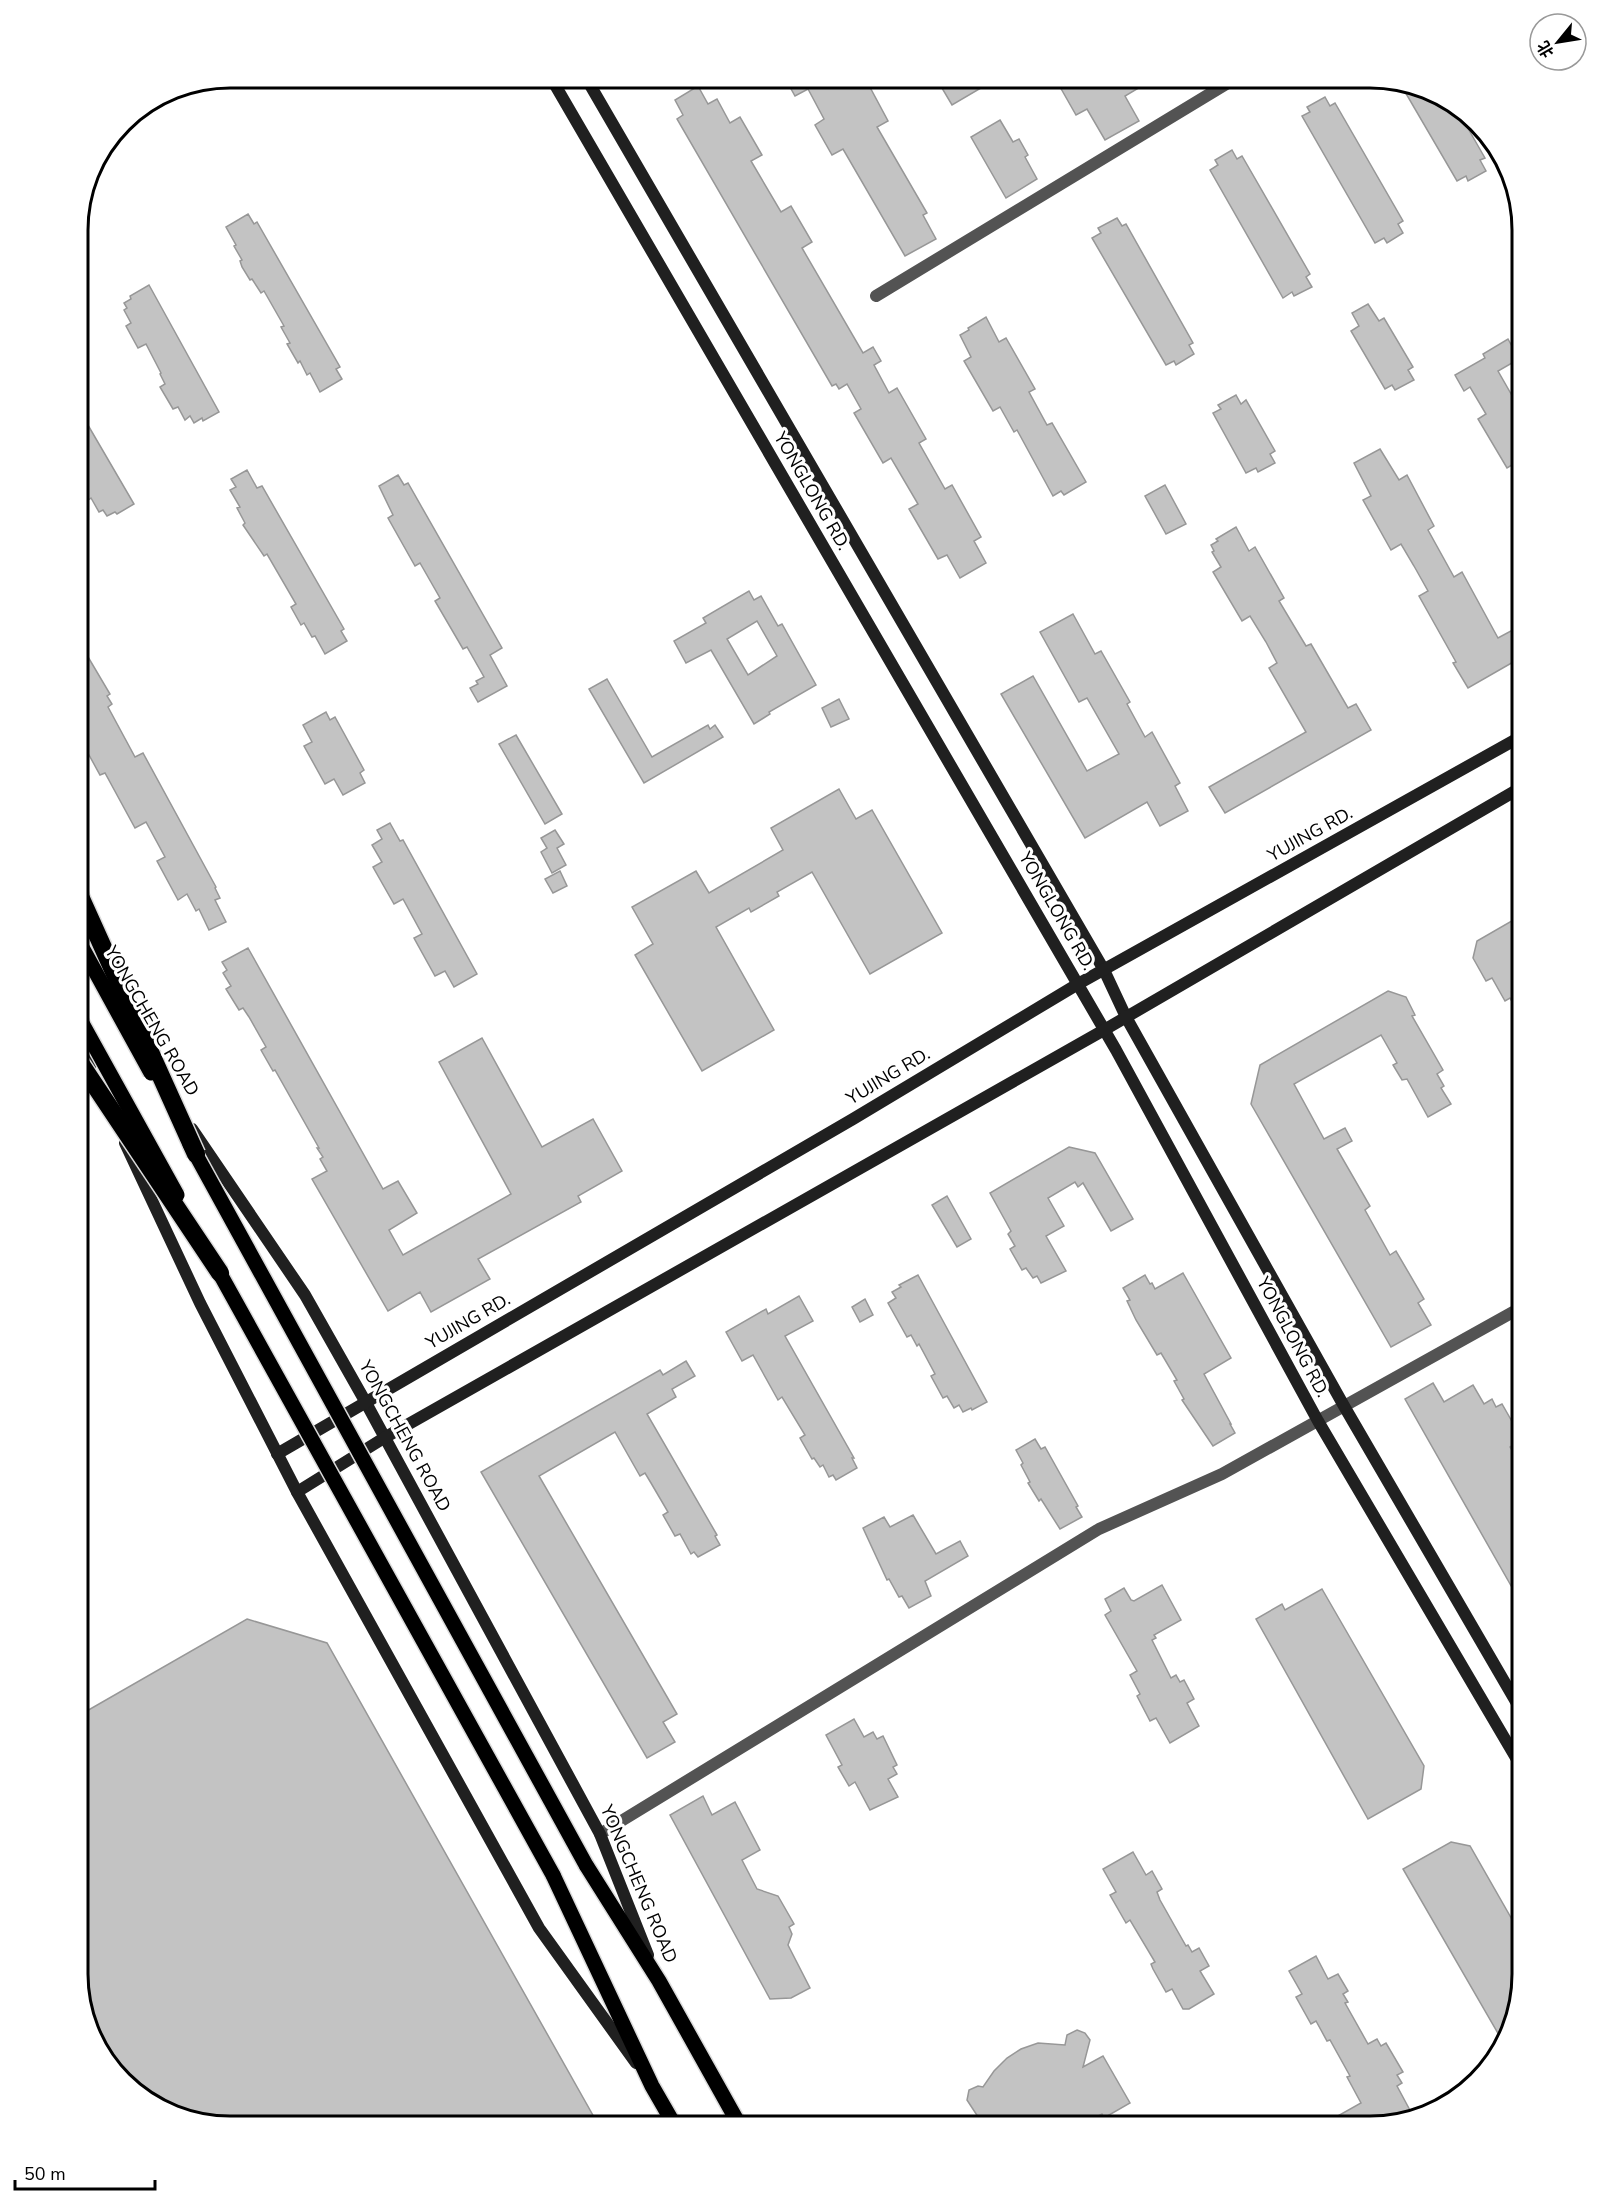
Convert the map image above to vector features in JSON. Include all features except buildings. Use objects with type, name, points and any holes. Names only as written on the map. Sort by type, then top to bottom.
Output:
[{"type":"highway","points":[[89,916],[196,1155]]},
{"type":"highway","points":[[89,1076],[220,1273]]},
{"type":"main road","name":"YONGCHENG ROAD","points":[[89,959],[586,1865],[659,1981],[734,2115]]},
{"type":"main road","points":[[89,1035],[553,1875],[652,2086],[669,2115]]},
{"type":"street","name":"YONGLONG RD.","points":[[557,89],[1078,984],[1318,1421],[1512,1751]]},
{"type":"street","name":"YONGLONG RD.","points":[[592,89],[1104,970],[1126,1017],[1344,1406],[1512,1695]]},
{"type":"street","points":[[876,296],[1218,89]]},
{"type":"street","name":"YUJING RD.","points":[[277,1454],[853,1119],[1078,984],[1512,742]]},
{"type":"street","points":[[297,1492],[384,1438],[1104,1030],[1512,793]]},
{"type":"street","name":"YONGCHENG ROAD","points":[[89,950],[126,1019],[190,1126],[305,1295],[365,1401],[600,1834],[659,1981]]},
{"type":"street","points":[[89,1064],[200,1303],[297,1492],[539,1928],[652,2086]]},
{"type":"street","points":[[600,1834],[1099,1529],[1222,1474],[1512,1313]]}]
